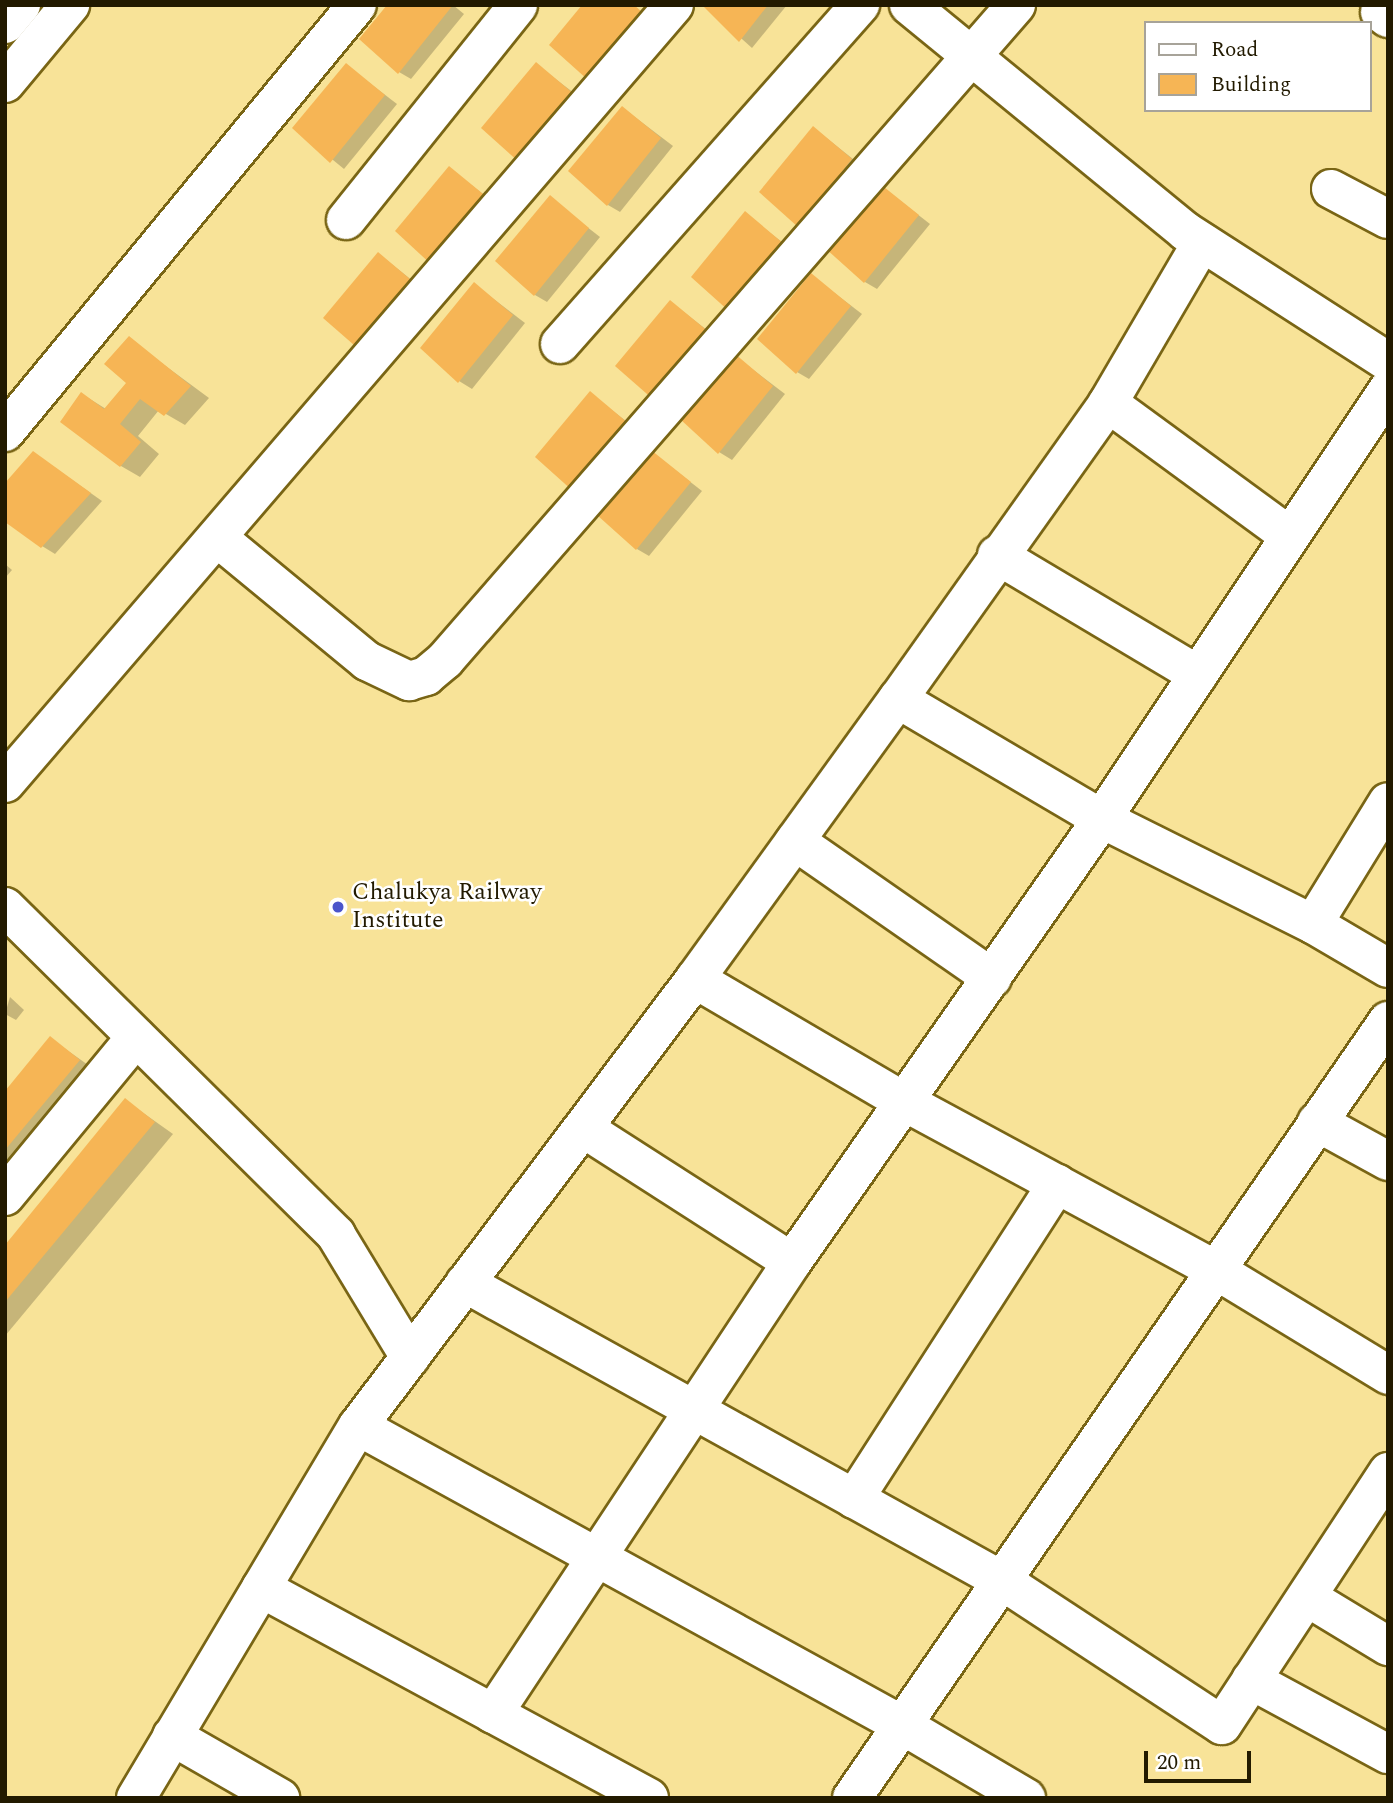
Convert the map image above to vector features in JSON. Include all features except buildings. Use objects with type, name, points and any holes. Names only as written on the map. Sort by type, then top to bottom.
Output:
[{"type":"main road","points":[[5,24],[21,5]]},
{"type":"main road","points":[[5,83],[70,5]]},
{"type":"main road","points":[[5,432],[357,5]]},
{"type":"main road","points":[[346,220],[518,5]]},
{"type":"main road","points":[[5,783],[219,539],[674,5]]},
{"type":"main road","points":[[560,344],[860,5]]},
{"type":"main road","points":[[909,5],[1202,242],[1388,362]]},
{"type":"main road","points":[[219,539],[367,661],[409,681],[426,676],[445,660],[1016,5]]},
{"type":"main road","points":[[1331,189],[1388,219]]},
{"type":"main road","points":[[136,1798],[358,1426],[695,979],[898,699],[997,555],[1108,403],[1202,242]]},
{"type":"main road","points":[[493,1714],[594,1557],[792,1262],[1102,819],[1388,390]]},
{"type":"main road","points":[[1108,403],[1290,536]]},
{"type":"main road","points":[[997,555],[1198,675]]},
{"type":"main road","points":[[898,699],[1102,819],[1313,924],[1388,968]]},
{"type":"main road","points":[[1313,924],[1388,802]]},
{"type":"main road","points":[[795,841],[992,978]]},
{"type":"main road","points":[[5,907],[336,1235],[410,1357]]},
{"type":"main road","points":[[695,979],[905,1102],[1214,1269],[1388,1375]]},
{"type":"main road","points":[[852,1798],[1214,1269],[1388,1021]]},
{"type":"main road","points":[[5,1196],[136,1037]]},
{"type":"main road","points":[[1317,1122],[1388,1161]]},
{"type":"main road","points":[[583,1128],[792,1262]]},
{"type":"main road","points":[[854,1499],[1056,1184]]},
{"type":"main road","points":[[465,1283],[1001,1580],[1222,1725],[1307,1597],[1376,1515],[1388,1472]]},
{"type":"main road","points":[[358,1426],[902,1725],[1026,1798]]},
{"type":"main road","points":[[261,1588],[649,1798]]},
{"type":"main road","points":[[1307,1597],[1388,1646]]},
{"type":"main road","points":[[1251,1680],[1388,1754]]},
{"type":"main road","points":[[172,1736],[280,1798]]},
{"type":"place","name":"Chalukya Railway Institute","points":[[338,907]]}]
